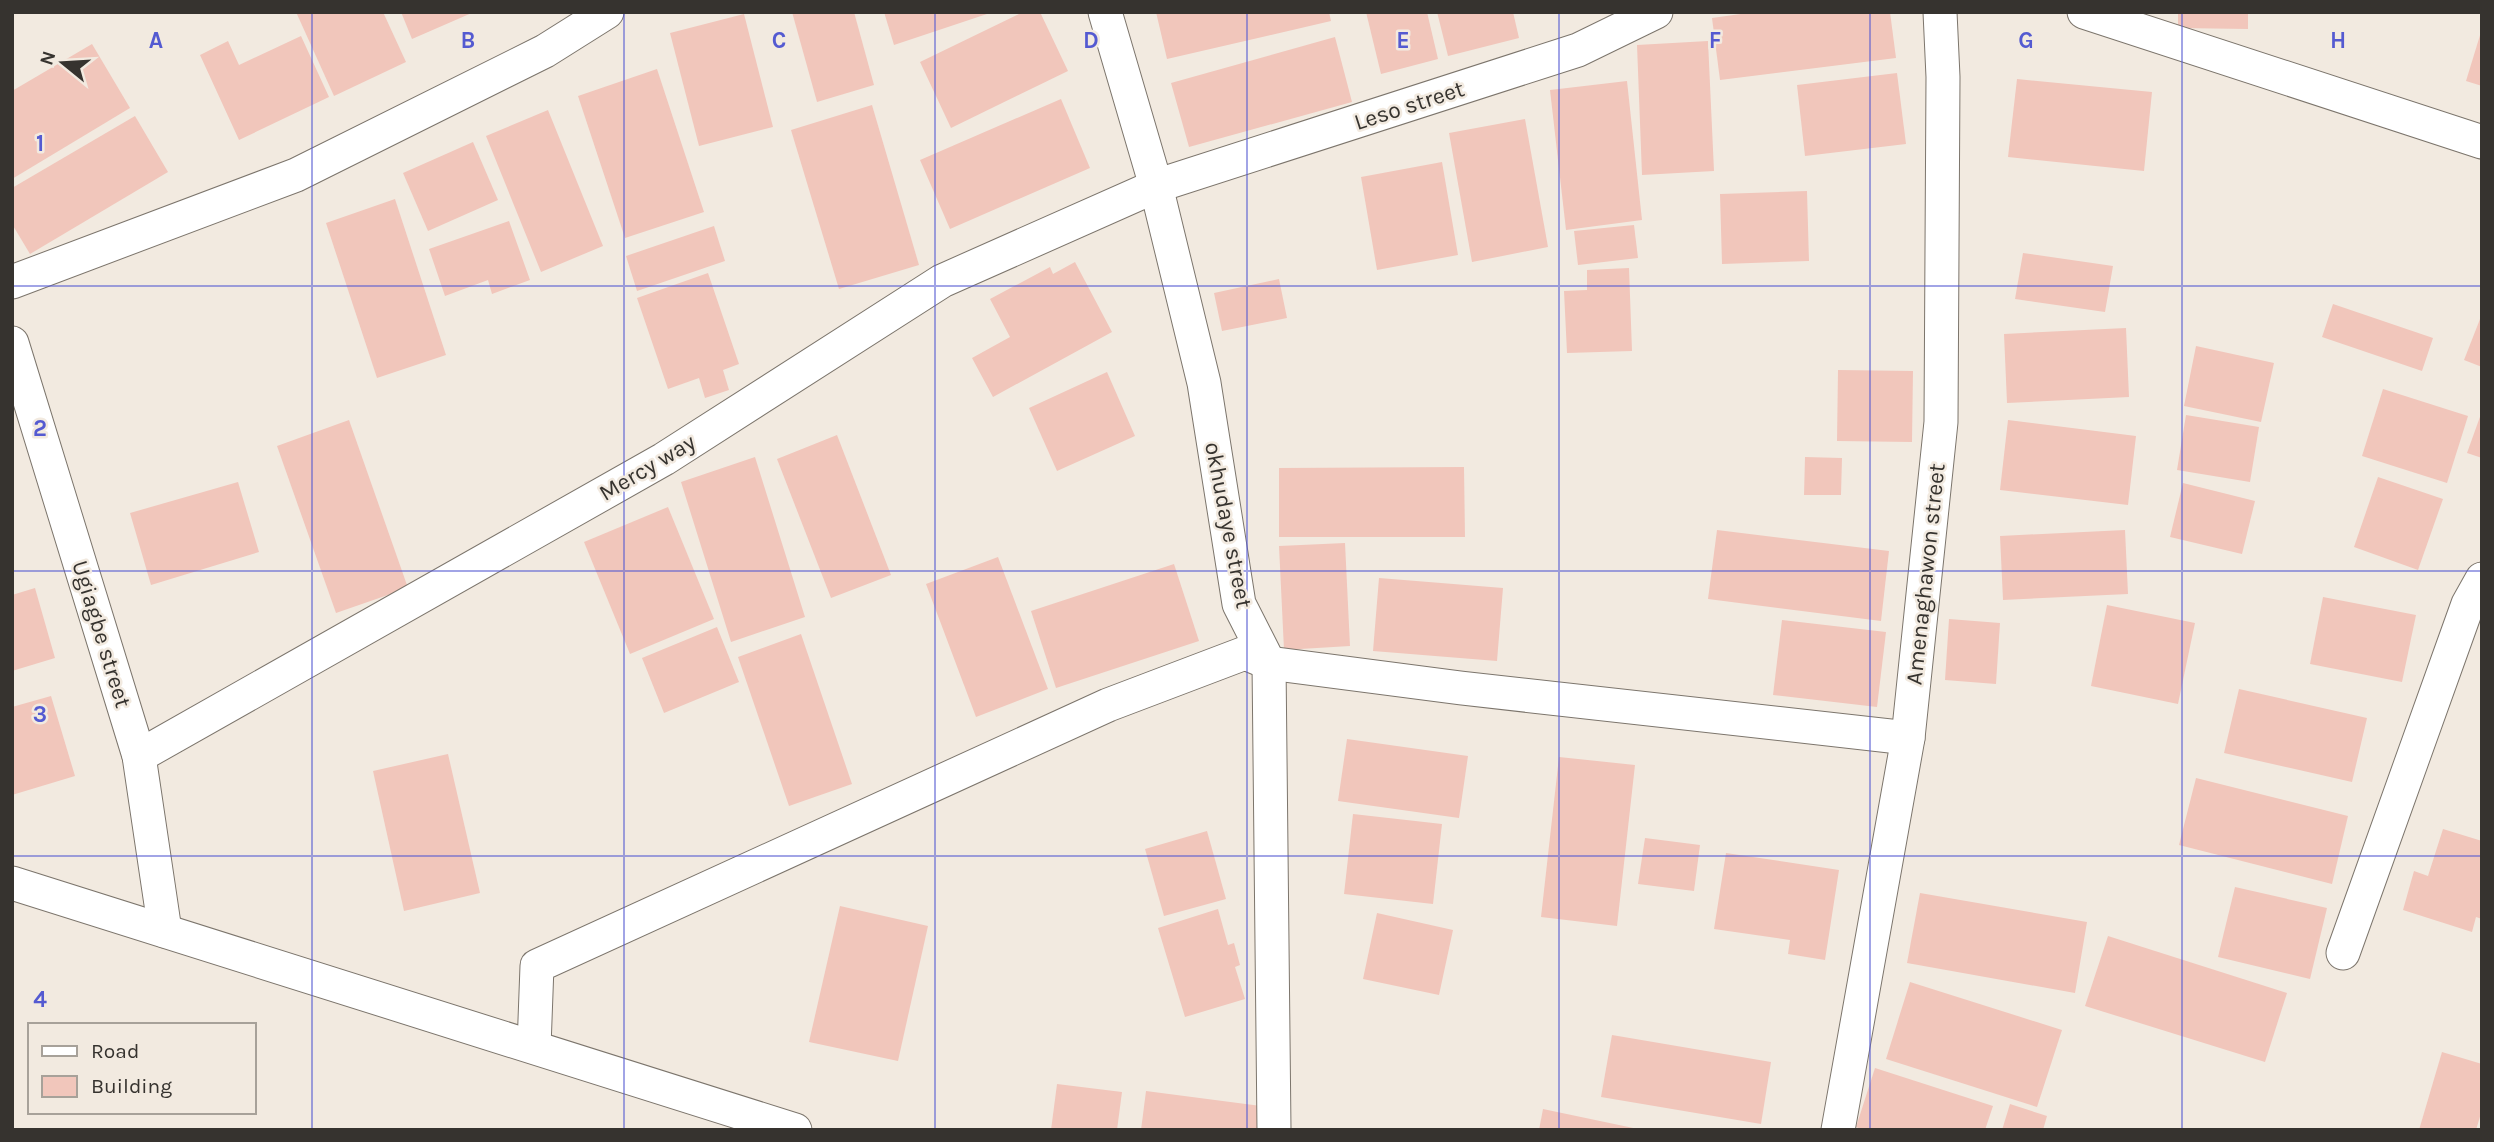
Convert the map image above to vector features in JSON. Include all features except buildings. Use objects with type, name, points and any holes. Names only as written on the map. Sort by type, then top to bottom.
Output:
[{"type":"street","points":[[12,282],[296,175],[545,51],[607,12]]},
{"type":"street","name":"okhudaye street","points":[[1105,12],[1156,186],[1204,383],[1239,604],[1269,663],[1274,1130]]},
{"type":"street","name":"Leso street","points":[[1156,186],[1578,50],[1656,12]]},
{"type":"street","name":"Amenaghawon street","points":[[1838,1130],[1908,738],[1941,422],[1943,77],[1940,12]]},
{"type":"street","points":[[2084,12],[2482,142]]},
{"type":"street","name":"Mercy way","points":[[139,756],[664,459],[942,281],[1156,186]]},
{"type":"street","name":"Ugiagbe street","points":[[12,343],[139,756],[165,931]]},
{"type":"street","points":[[2343,953],[2468,604],[2482,579]]},
{"type":"street","points":[[534,1047],[537,966],[1108,705],[1245,653],[1269,663],[1461,688],[1908,738]]},
{"type":"street","points":[[12,883],[795,1130]]}]
